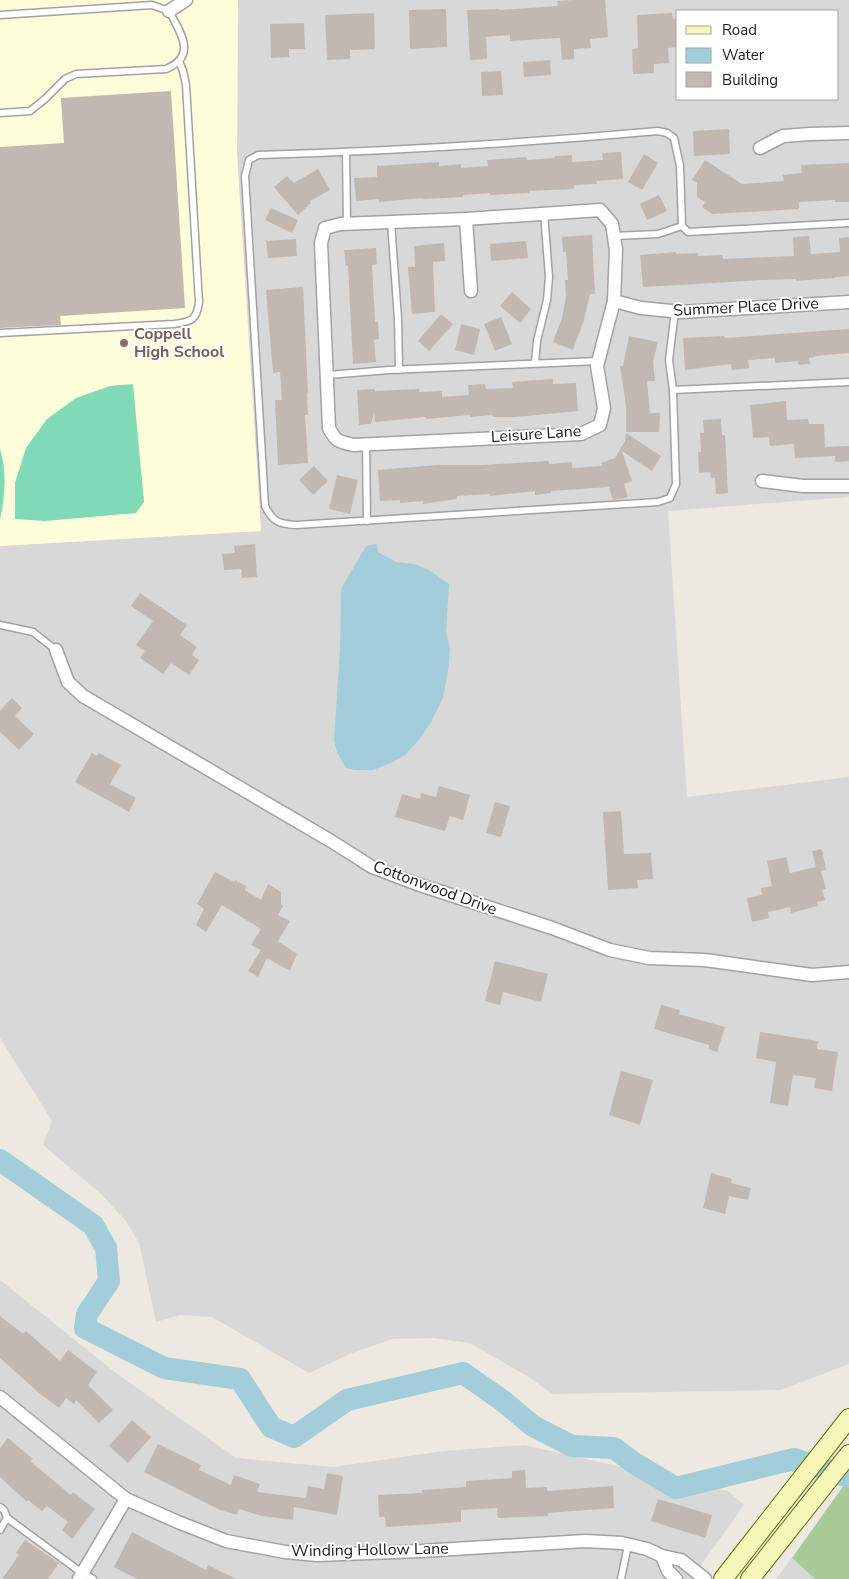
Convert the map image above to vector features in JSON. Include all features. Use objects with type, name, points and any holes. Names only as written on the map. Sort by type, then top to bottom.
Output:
[{"type":"main road","points":[[723,1579],[849,1418]]},
{"type":"main road","points":[[750,1579],[849,1454]]},
{"type":"street","points":[[169,11],[186,0]]},
{"type":"street","points":[[760,148],[783,136],[849,133]]},
{"type":"street","name":"Leisure Lane","points":[[600,210],[612,224],[616,250],[614,302],[597,366],[604,408],[600,425],[581,434],[354,445],[340,443],[329,428],[321,243],[325,228],[347,224],[466,219],[600,210]]},
{"type":"street","points":[[466,219],[471,291]]},
{"type":"street","name":"Summer Place Drive","points":[[614,302],[641,308],[674,311],[849,302]]},
{"type":"street","points":[[762,481],[803,486],[849,486]]},
{"type":"street","name":"Cottonwood Drive","points":[[56,650],[68,682],[83,696],[331,840],[372,867],[417,884],[552,928],[610,950],[649,958],[705,960],[812,975],[849,972]]},
{"type":"street","name":"Winding Hollow Lane","points":[[2,1403],[126,1499],[226,1541],[285,1552],[317,1555],[420,1551],[585,1540],[628,1545],[681,1560],[704,1579]]},
{"type":"street","points":[[85,1577],[126,1499]]},
{"type":"street","points":[[662,1556],[668,1571],[676,1579]]},
{"type":"lane","points":[[0,15],[152,6],[169,11],[184,40],[185,48],[179,61],[166,69],[76,74],[65,79],[35,108],[0,113]]},
{"type":"lane","points":[[0,332],[174,324],[185,323],[194,318],[198,311],[199,302],[186,85],[179,61]]},
{"type":"lane","points":[[674,311],[669,360],[673,390],[676,484],[670,498],[658,502],[576,508],[296,525],[281,524],[270,517],[265,506],[245,176],[249,160],[258,155],[346,152],[551,140],[658,131],[667,133],[674,138],[680,166],[682,226],[688,232],[849,223]]},
{"type":"lane","points":[[346,152],[347,224]]},
{"type":"lane","points":[[535,363],[537,342],[547,300],[549,277],[544,213]]},
{"type":"lane","points":[[392,222],[398,319],[398,370]]},
{"type":"lane","points":[[614,236],[658,234],[682,226]]},
{"type":"lane","points":[[328,376],[398,370],[598,360]]},
{"type":"lane","points":[[673,390],[849,382]]},
{"type":"lane","points":[[366,444],[367,521]]},
{"type":"lane","points":[[0,625],[34,632],[56,650]]},
{"type":"lane","points":[[0,1507],[4,1510],[7,1518],[85,1577]]},
{"type":"lane","points":[[0,1530],[7,1518]]},
{"type":"lane","points":[[621,1579],[628,1545]]},
{"type":"shaded area","name":"Coppell High School","points":[[0,0],[238,0],[237,154],[261,531],[0,546]]},
{"type":"shaded area","points":[[238,0],[849,0],[849,497],[668,511],[687,797],[849,777],[849,1364],[781,1390],[552,1394],[532,1379],[470,1343],[433,1338],[392,1339],[352,1353],[309,1373],[212,1317],[180,1315],[156,1322],[139,1243],[126,1221],[100,1193],[43,1145],[52,1121],[0,1038],[0,546],[261,531],[237,154]]},
{"type":"shaded area","points":[[0,1280],[116,1373],[236,1458],[333,1467],[444,1451],[524,1445],[728,1491],[744,1505],[691,1579],[0,1579]]},
{"type":"shaded area","points":[[792,1558],[815,1579],[776,1579]]},
{"type":"green space","points":[[133,384],[144,502],[136,513],[45,521],[15,519],[15,483],[26,448],[47,419],[76,398],[110,386]]},
{"type":"green space","points":[[0,449],[4,466],[4,484],[0,520]]},
{"type":"green space","points":[[849,1478],[849,1579],[815,1579],[792,1558]]},
{"type":"water","points":[[377,544],[378,552],[396,562],[414,564],[429,570],[449,584],[446,633],[450,647],[449,664],[443,698],[419,740],[405,755],[393,762],[373,770],[355,770],[346,768],[337,752],[334,740],[340,650],[341,589],[366,546]]},
{"type":"building","points":[[605,0],[608,37],[590,39],[591,48],[574,49],[574,59],[562,60],[560,38],[510,41],[510,35],[486,37],[487,59],[470,60],[467,10],[558,6],[557,1]]},
{"type":"building","points":[[446,9],[447,47],[410,49],[409,10]]},
{"type":"building","points":[[374,13],[375,49],[350,50],[350,59],[327,60],[325,15]]},
{"type":"building","points":[[672,13],[673,19],[676,18],[676,47],[668,48],[669,63],[654,64],[654,73],[633,74],[632,49],[638,48],[637,15]]},
{"type":"building","points":[[304,23],[305,49],[289,49],[289,57],[271,58],[270,24]]},
{"type":"building","points":[[550,60],[551,75],[524,77],[523,62]]},
{"type":"building","points":[[501,71],[503,95],[482,96],[481,72]]},
{"type":"building","points":[[171,91],[185,308],[60,316],[61,325],[0,328],[0,147],[64,143],[61,98]]},
{"type":"building","points":[[729,129],[730,154],[694,156],[693,131]]},
{"type":"building","points":[[621,152],[623,179],[596,181],[597,184],[574,185],[574,189],[490,195],[490,193],[463,195],[463,197],[379,202],[379,199],[356,201],[354,178],[377,177],[377,166],[439,162],[439,166],[461,164],[461,168],[488,166],[487,160],[526,157],[527,160],[572,155],[572,162],[603,160],[602,153]]},
{"type":"building","points":[[644,154],[658,163],[642,190],[628,182]]},
{"type":"building","points":[[705,160],[742,184],[784,181],[783,175],[802,173],[801,165],[849,163],[849,202],[835,202],[835,200],[799,202],[799,209],[712,214],[702,207],[705,202],[697,197],[697,183],[692,180]]},
{"type":"building","points":[[318,169],[330,190],[310,201],[311,203],[298,215],[274,187],[287,176],[294,183]]},
{"type":"building","points":[[659,195],[667,211],[647,220],[640,204]]},
{"type":"building","points":[[271,208],[298,220],[292,233],[265,220]]},
{"type":"building","points":[[592,235],[595,294],[590,294],[584,320],[573,350],[553,342],[562,318],[566,296],[565,280],[568,280],[566,252],[563,252],[562,237]]},
{"type":"building","points":[[809,236],[811,254],[840,252],[839,238],[849,237],[849,276],[796,281],[796,279],[764,280],[643,287],[640,255],[676,252],[676,254],[698,253],[698,256],[722,255],[723,259],[794,256],[793,237]]},
{"type":"building","points":[[296,239],[297,256],[268,258],[266,241]]},
{"type":"building","points":[[526,241],[528,258],[491,261],[490,244]]},
{"type":"building","points":[[444,243],[445,261],[433,262],[435,312],[412,314],[408,267],[415,267],[414,246]]},
{"type":"building","points":[[376,248],[377,264],[372,265],[375,322],[378,322],[379,339],[374,340],[376,362],[353,364],[348,266],[346,266],[344,250]]},
{"type":"building","points":[[303,287],[308,393],[308,415],[305,415],[308,463],[278,465],[275,400],[282,400],[280,372],[273,373],[266,290]]},
{"type":"building","points":[[512,292],[531,309],[520,323],[500,306]]},
{"type":"building","points":[[441,314],[453,324],[429,351],[418,341]]},
{"type":"building","points":[[501,317],[512,344],[495,351],[484,324]]},
{"type":"building","points":[[461,324],[480,329],[474,355],[455,350]]},
{"type":"building","points":[[849,329],[849,353],[814,356],[809,358],[810,364],[798,365],[798,361],[775,363],[775,358],[748,360],[749,368],[732,370],[731,364],[685,370],[683,338],[724,336],[725,338]]},
{"type":"building","points":[[629,336],[658,342],[653,362],[655,381],[647,381],[650,413],[660,413],[659,432],[626,432],[626,406],[620,366],[623,366]]},
{"type":"building","points":[[553,379],[553,384],[576,383],[578,411],[515,417],[493,417],[492,415],[471,417],[470,415],[375,422],[374,413],[371,424],[359,425],[357,390],[419,389],[419,392],[442,391],[442,397],[469,395],[468,385],[485,384],[486,389],[513,388],[512,382]]},
{"type":"building","points":[[786,401],[787,420],[808,419],[809,424],[824,424],[825,447],[849,446],[849,461],[835,462],[835,456],[795,458],[794,444],[770,446],[769,437],[753,438],[750,405]]},
{"type":"building","points":[[721,419],[722,435],[725,435],[728,493],[716,494],[715,478],[711,478],[710,472],[699,473],[698,452],[701,452],[700,433],[704,433],[703,420]]},
{"type":"building","points":[[626,433],[661,456],[652,471],[622,451],[632,481],[624,484],[628,497],[613,500],[609,487],[551,491],[551,493],[535,495],[535,491],[490,496],[490,494],[457,496],[457,499],[423,504],[423,501],[400,503],[400,500],[380,501],[378,470],[438,465],[483,465],[549,461],[549,464],[572,462],[572,468],[602,466],[601,463],[615,458],[625,441]]},
{"type":"building","points":[[314,466],[328,481],[313,495],[299,480]]},
{"type":"building","points":[[337,475],[358,480],[350,514],[329,509]]},
{"type":"building","points":[[255,544],[257,577],[242,578],[241,569],[224,570],[222,554],[235,553],[234,546]]},
{"type":"building","points":[[140,593],[187,625],[180,635],[197,647],[192,655],[199,660],[189,675],[171,663],[163,674],[140,658],[145,651],[136,645],[153,621],[131,606]]},
{"type":"building","points":[[12,698],[22,708],[15,716],[34,734],[19,750],[0,732],[0,711]]},
{"type":"building","points":[[92,753],[97,756],[99,753],[121,765],[110,784],[136,798],[129,812],[75,782]]},
{"type":"building","points":[[439,786],[470,795],[463,820],[450,816],[445,831],[395,817],[402,794],[420,799],[421,793],[436,797]]},
{"type":"building","points":[[495,802],[510,806],[501,837],[486,833]]},
{"type":"building","points":[[621,811],[624,854],[651,853],[653,879],[637,880],[638,888],[608,890],[603,812]]},
{"type":"building","points":[[822,849],[826,870],[821,871],[826,889],[822,890],[825,900],[817,902],[818,906],[791,913],[790,907],[768,912],[769,918],[752,922],[747,898],[762,895],[761,888],[772,886],[767,861],[786,857],[790,873],[816,867],[812,851]]},
{"type":"building","points":[[215,872],[246,886],[245,890],[261,900],[268,884],[281,892],[281,904],[283,906],[278,915],[290,921],[278,941],[297,954],[290,971],[267,958],[258,977],[248,971],[261,950],[251,945],[261,929],[222,905],[206,932],[196,925],[204,909],[197,904]]},
{"type":"building","points":[[495,961],[548,974],[541,1002],[503,992],[500,1005],[485,1001]]},
{"type":"building","points":[[661,1005],[680,1010],[679,1014],[725,1027],[717,1052],[708,1049],[709,1045],[654,1029]]},
{"type":"building","points":[[760,1032],[818,1041],[817,1049],[838,1052],[832,1091],[814,1088],[816,1078],[793,1075],[788,1106],[770,1103],[776,1062],[756,1058]]},
{"type":"building","points":[[621,1071],[653,1080],[640,1125],[609,1115]]},
{"type":"building","points":[[711,1173],[732,1179],[731,1183],[751,1188],[748,1200],[729,1196],[725,1214],[703,1208]]},
{"type":"building","points":[[0,1316],[23,1334],[26,1331],[60,1361],[68,1350],[97,1372],[88,1385],[113,1410],[99,1423],[76,1400],[74,1404],[66,1398],[59,1408],[38,1392],[0,1358]]},
{"type":"building","points":[[132,1420],[151,1437],[128,1463],[109,1446]]},
{"type":"building","points":[[8,1438],[33,1459],[30,1461],[71,1495],[73,1492],[95,1509],[72,1539],[62,1530],[68,1522],[47,1506],[42,1511],[28,1500],[27,1502],[0,1477],[0,1448]]},
{"type":"building","points":[[158,1444],[201,1465],[199,1470],[231,1485],[234,1475],[260,1484],[257,1492],[306,1498],[308,1486],[324,1489],[327,1473],[343,1476],[337,1515],[294,1507],[293,1520],[262,1516],[239,1509],[237,1515],[220,1510],[144,1472]]},
{"type":"building","points":[[525,1470],[526,1488],[547,1487],[547,1491],[613,1486],[614,1508],[548,1513],[548,1516],[498,1518],[497,1508],[461,1510],[461,1522],[386,1527],[385,1517],[379,1517],[378,1495],[422,1493],[422,1490],[466,1487],[466,1481],[512,1478],[512,1471]]},
{"type":"building","points":[[658,1499],[712,1515],[705,1538],[651,1521]]},
{"type":"building","points":[[132,1532],[206,1570],[208,1565],[236,1579],[137,1579],[114,1567]]},
{"type":"building","points":[[25,1540],[59,1563],[48,1579],[2,1579],[19,1555],[16,1553]]},
{"type":"waterway","points":[[0,1160],[93,1225],[106,1248],[109,1281],[87,1314],[85,1328],[164,1368],[240,1379],[271,1427],[294,1437],[347,1400],[463,1373],[503,1401],[533,1426],[572,1446],[614,1448],[634,1463],[676,1488],[794,1459],[849,1477]]},
{"type":"place","name":"Coppell High School","points":[[124,343]]}]
